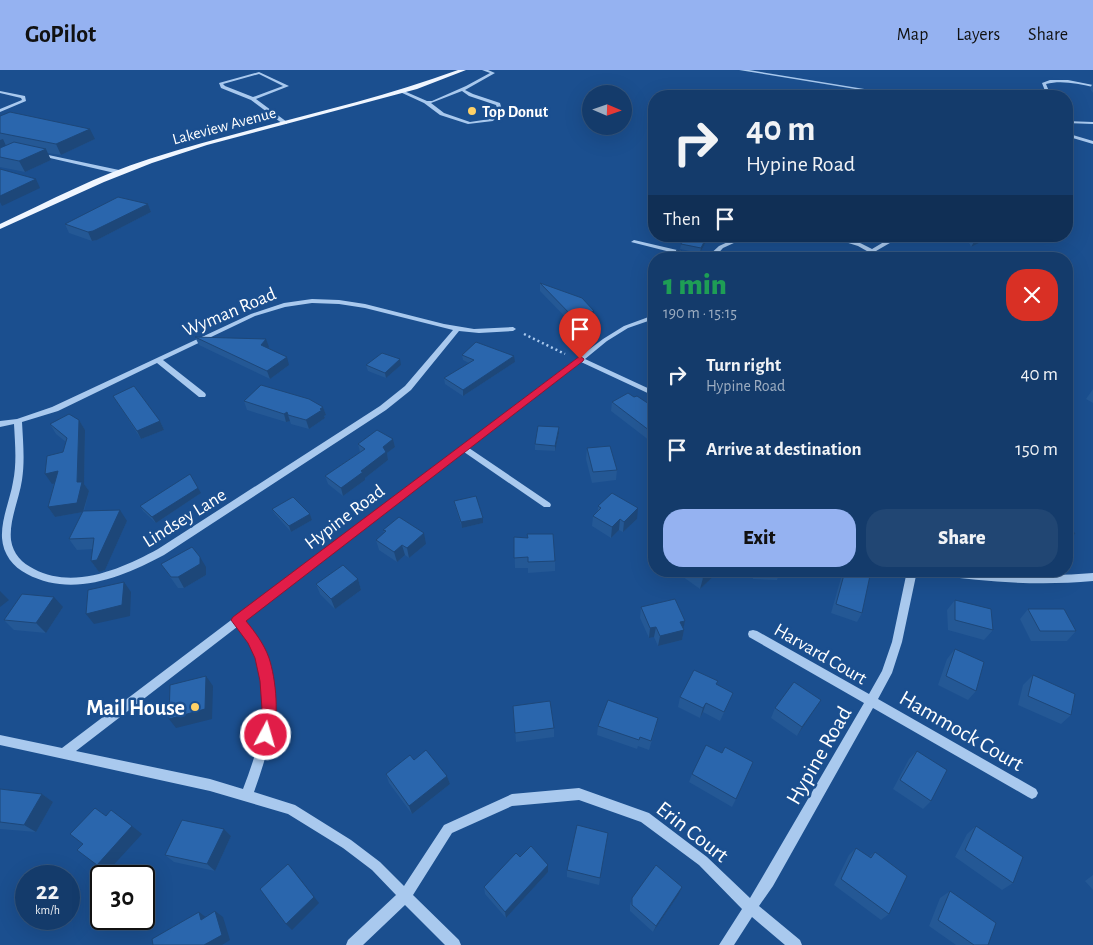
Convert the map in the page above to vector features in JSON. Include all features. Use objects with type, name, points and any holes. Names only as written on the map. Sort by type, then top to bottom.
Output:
[{"type":"main road","name":"Lakeview Avenue","points":[[0,227],[119,172],[184,150],[402,92],[463,70]]},
{"type":"street","points":[[426,102],[433,102],[462,90],[493,73],[484,70]]},
{"type":"street","points":[[741,70],[867,90]]},
{"type":"street","points":[[253,99],[287,86],[259,73],[221,83],[223,87],[253,99],[285,123]]},
{"type":"street","points":[[1046,90],[1044,83],[1057,82],[1093,86]]},
{"type":"street","points":[[402,92],[426,102],[442,114],[470,123],[491,120],[500,110],[498,104],[462,90]]},
{"type":"street","points":[[0,92],[23,97],[24,101],[0,111]]},
{"type":"street","points":[[1073,122],[1093,123]]},
{"type":"street","points":[[1073,137],[1093,144]]},
{"type":"street","points":[[29,151],[119,172]]},
{"type":"street","points":[[634,242],[678,252]]},
{"type":"street","points":[[716,252],[721,247],[732,242]]},
{"type":"street","points":[[846,242],[872,251],[888,242]]},
{"type":"street","name":"Wyman Road","points":[[0,424],[18,422],[55,409],[268,309],[297,301],[328,301],[362,305],[458,328],[489,331],[513,329]]},
{"type":"street","name":"Hypine Road","points":[[63,754],[580,359],[615,333],[648,319]]},
{"type":"street","name":"Lindsey Lane","points":[[18,422],[18,478],[7,536],[12,557],[30,572],[42,577],[58,580],[92,579],[128,569],[161,552],[383,408],[408,388],[458,328]]},
{"type":"street","points":[[580,359],[648,391]]},
{"type":"street","points":[[158,360],[202,395]]},
{"type":"street","points":[[463,448],[547,505]]},
{"type":"street","name":"Hypine Road","points":[[726,945],[768,881],[887,673],[897,642],[911,577]]},
{"type":"street","points":[[980,577],[1068,580],[1093,577]]},
{"type":"street","points":[[237,620],[253,639],[262,658],[267,681],[269,709],[266,735],[259,764],[247,795]]},
{"type":"street","name":"Harvard Court","points":[[753,634],[872,702]]},
{"type":"street","name":"Hammock Court","points":[[872,702],[1032,793]]},
{"type":"street","points":[[0,740],[210,785],[291,809],[319,825],[376,866],[454,945]]},
{"type":"street","name":"Erin Court","points":[[405,896],[448,829],[512,800],[579,794],[645,817],[703,861],[750,908]]},
{"type":"street","points":[[354,945],[405,896]]},
{"type":"street","points":[[750,908],[795,945]]},
{"type":"path","points":[[513,329],[568,356]]},
{"type":"building","points":[[10,112],[90,129],[56,144],[0,133],[0,116]]},
{"type":"building","points":[[14,142],[46,149],[19,161],[0,157],[0,148]]},
{"type":"building","points":[[0,169],[36,179],[0,196]]},
{"type":"building","points":[[118,197],[148,204],[93,231],[88,232],[65,224]]},
{"type":"building","points":[[682,242],[704,242],[701,248],[681,244]]},
{"type":"building","points":[[540,283],[582,298],[594,311],[573,317]]},
{"type":"building","points":[[195,337],[266,339],[261,345],[287,357],[267,371]]},
{"type":"building","points":[[476,342],[514,356],[463,390],[444,378],[474,360],[462,355]]},
{"type":"building","points":[[382,353],[400,359],[385,373],[366,365]]},
{"type":"building","points":[[261,385],[309,399],[323,407],[320,409],[322,410],[306,420],[288,415],[287,412],[284,414],[244,401]]},
{"type":"building","points":[[134,386],[160,421],[137,431],[113,396]]},
{"type":"building","points":[[628,393],[648,403],[648,429],[612,402]]},
{"type":"building","points":[[69,414],[79,420],[77,482],[82,482],[77,503],[48,507],[58,471],[45,474],[47,456],[63,452],[67,438],[50,424]]},
{"type":"building","points":[[538,426],[559,427],[555,446],[535,444]]},
{"type":"building","points":[[377,430],[393,439],[383,447],[386,452],[341,488],[325,476],[365,449],[358,444]]},
{"type":"building","points":[[610,446],[617,470],[593,472],[587,448]]},
{"type":"building","points":[[190,474],[198,488],[152,517],[140,506]]},
{"type":"building","points":[[612,493],[638,508],[624,522],[620,519],[612,527],[593,516],[601,508],[598,506]]},
{"type":"building","points":[[476,496],[483,518],[461,522],[454,501]]},
{"type":"building","points":[[293,497],[310,514],[289,526],[272,509]]},
{"type":"building","points":[[120,510],[97,560],[91,561],[94,538],[69,539],[83,511]]},
{"type":"building","points":[[399,517],[424,533],[407,548],[402,545],[394,552],[376,540],[386,531],[383,530]]},
{"type":"building","points":[[527,534],[553,534],[555,561],[528,562],[528,557],[514,558],[514,537],[528,538]]},
{"type":"building","points":[[192,547],[200,557],[200,564],[178,577],[171,577],[161,564]]},
{"type":"building","points":[[343,565],[358,579],[331,599],[316,584]]},
{"type":"building","points":[[843,577],[870,577],[862,613],[836,604]]},
{"type":"building","points":[[124,582],[122,605],[86,614],[88,590]]},
{"type":"building","points":[[22,594],[54,597],[36,623],[4,620]]},
{"type":"building","points":[[675,599],[685,621],[680,622],[684,630],[660,636],[656,627],[650,628],[641,607]]},
{"type":"building","points":[[955,600],[991,609],[993,630],[955,620]]},
{"type":"building","points":[[1028,609],[1064,609],[1076,631],[1040,631]]},
{"type":"building","points":[[955,649],[984,662],[976,691],[946,676]]},
{"type":"building","points":[[694,670],[718,681],[716,684],[733,693],[724,712],[706,703],[703,708],[680,697]]},
{"type":"building","points":[[1033,675],[1075,694],[1071,715],[1028,696]]},
{"type":"building","points":[[206,676],[205,709],[169,719],[170,685]]},
{"type":"building","points":[[794,682],[821,700],[802,727],[775,708]]},
{"type":"building","points":[[608,700],[658,718],[651,741],[640,737],[639,740],[598,726]]},
{"type":"building","points":[[550,701],[554,728],[515,733],[513,706]]},
{"type":"building","points":[[706,745],[722,753],[725,747],[753,762],[736,799],[692,774]]},
{"type":"building","points":[[426,750],[447,776],[409,806],[386,774],[410,755],[414,760]]},
{"type":"building","points":[[917,751],[947,770],[931,801],[900,780]]},
{"type":"building","points":[[0,789],[42,794],[24,825],[0,822]]},
{"type":"building","points":[[95,808],[106,816],[111,810],[132,826],[97,865],[77,850],[83,844],[70,834]]},
{"type":"building","points":[[182,820],[224,829],[207,864],[165,855]]},
{"type":"building","points":[[577,825],[608,833],[600,878],[567,870]]},
{"type":"building","points":[[976,826],[1023,857],[1013,883],[965,850]]},
{"type":"building","points":[[531,846],[548,865],[505,912],[484,887],[516,853],[520,857]]},
{"type":"building","points":[[856,848],[871,858],[875,852],[907,876],[889,914],[841,879]]},
{"type":"building","points":[[288,864],[314,897],[286,924],[260,889]]},
{"type":"building","points":[[656,865],[682,887],[656,926],[632,905],[632,898]]},
{"type":"building","points":[[950,891],[996,923],[988,945],[974,945],[938,920]]},
{"type":"building","points":[[215,911],[222,935],[204,945],[153,945],[152,939],[199,912],[201,920]]},
{"type":"place","name":"Top Donut","points":[[472,111]]},
{"type":"place","name":"Mail House","points":[[195,707]]},
{"type":"route","points":[[266,735],[269,709],[267,681],[262,658],[253,639],[237,620],[580,359]]}]
